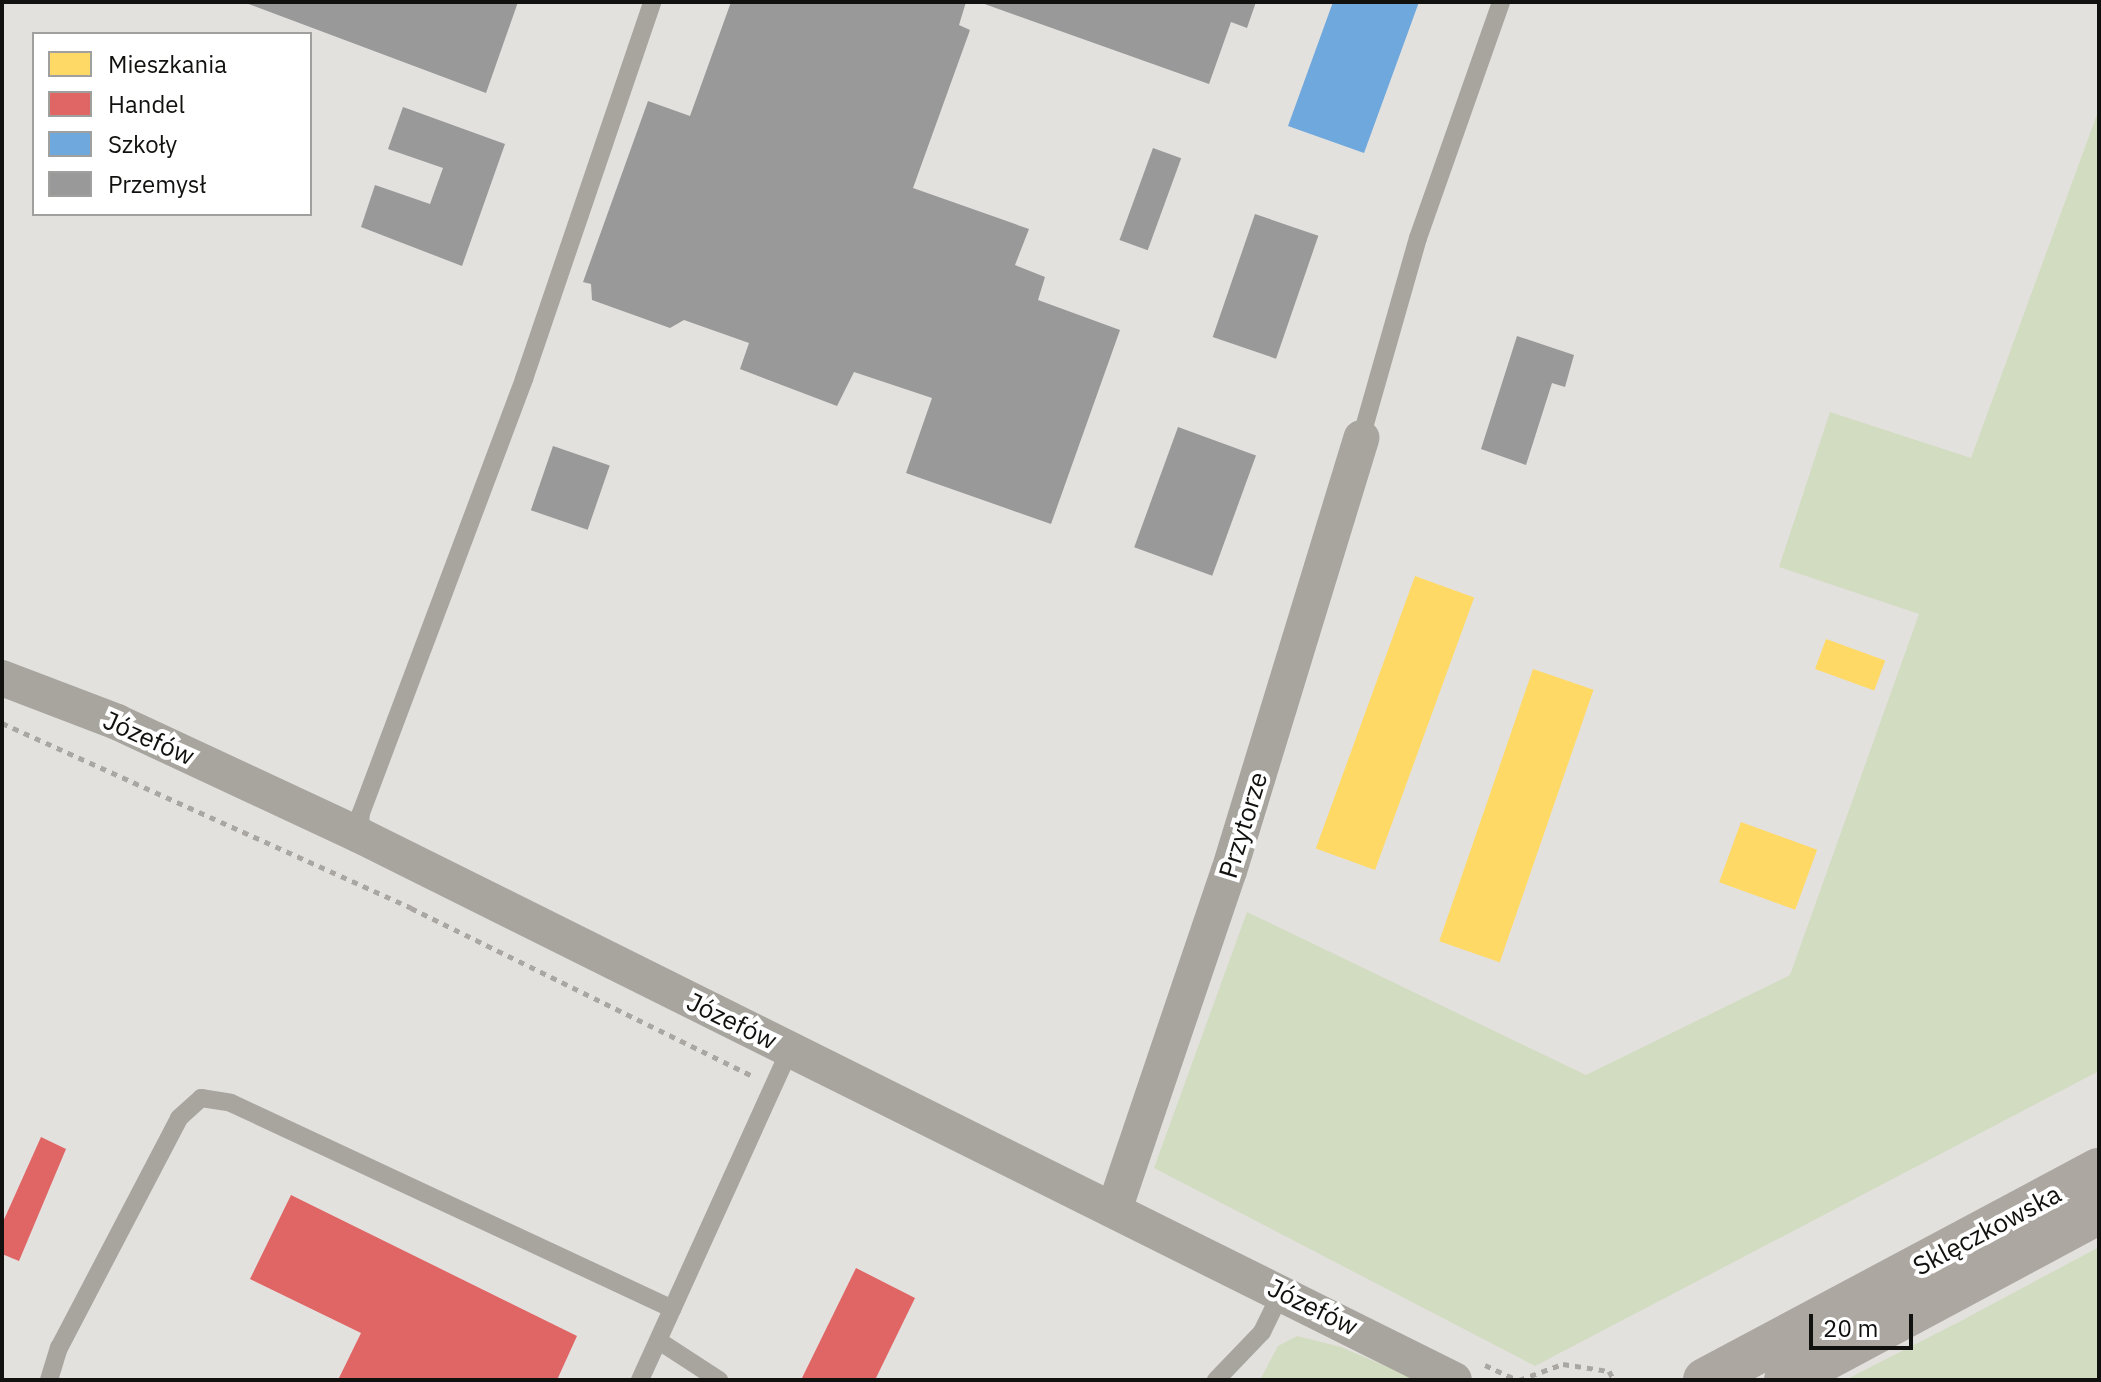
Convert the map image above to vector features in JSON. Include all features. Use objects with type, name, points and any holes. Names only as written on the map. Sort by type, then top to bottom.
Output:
[{"type":"main road","name":"Sklęczkowska","points":[[1705,1380],[2099,1170]]},
{"type":"main road","name":"Sklęczkowska","points":[[1786,1380],[2099,1212]]},
{"type":"street","name":"Przytorze","points":[[1114,1210],[1229,871],[1361,438]]},
{"type":"street","name":"Józefów","points":[[2,678],[117,722],[359,835],[1282,1291],[1454,1380]]},
{"type":"lane","points":[[359,835],[361,813],[524,379],[652,2]]},
{"type":"lane","points":[[1361,438],[1418,238],[1501,2]]},
{"type":"lane","points":[[640,1380],[790,1050]]},
{"type":"lane","points":[[49,1380],[59,1348],[179,1118],[201,1098],[231,1103],[672,1309]]},
{"type":"lane","points":[[1216,1380],[1235,1371],[1262,1332],[1282,1291]]},
{"type":"lane","points":[[659,1341],[719,1380]]},
{"type":"path","points":[[2,723],[411,908],[774,1086]]},
{"type":"path","points":[[1519,1380],[1563,1364],[1609,1371],[1614,1380]]},
{"type":"green space","points":[[2099,109],[2099,1071],[1535,1366],[1154,1168],[1247,912],[1586,1075],[1790,975],[1919,614],[1779,567],[1830,412],[1971,458]]},
{"type":"green space","points":[[2099,1247],[2099,1380],[1845,1380],[1957,1323]]},
{"type":"green space","points":[[1297,1336],[1341,1347],[1418,1380],[1260,1380],[1278,1346]]},
{"type":"building: Mieszkania","points":[[1415,576],[1474,598],[1375,870],[1316,849]]},
{"type":"building: Mieszkania","points":[[1826,639],[1885,661],[1874,691],[1815,669]]},
{"type":"building: Mieszkania","points":[[1533,669],[1594,690],[1500,962],[1439,941]]},
{"type":"building: Mieszkania","points":[[1741,822],[1817,850],[1795,910],[1719,882]]},
{"type":"building: Handel","points":[[41,1137],[66,1149],[19,1261],[2,1254],[2,1224]]},
{"type":"building: Handel","points":[[291,1195],[577,1336],[557,1380],[338,1380],[361,1333],[250,1279]]},
{"type":"building: Handel","points":[[856,1268],[915,1298],[875,1380],[801,1380]]},
{"type":"building: Szkoły","points":[[1333,2],[1419,2],[1364,153],[1288,126]]},
{"type":"building: Przemysł","points":[[243,2],[518,2],[486,93]]},
{"type":"building: Przemysł","points":[[731,2],[966,2],[959,25],[970,30],[913,188],[1029,229],[1015,265],[1045,277],[1038,300],[1120,330],[1051,524],[906,473],[932,398],[854,372],[837,406],[740,369],[749,343],[684,320],[670,328],[592,300],[591,284],[583,282],[648,101],[690,116]]},
{"type":"building: Przemysł","points":[[979,2],[1256,2],[1247,28],[1231,22],[1209,84]]},
{"type":"building: Przemysł","points":[[403,107],[505,144],[462,266],[361,227],[375,185],[430,204],[443,168],[388,149]]},
{"type":"building: Przemysł","points":[[1153,148],[1181,158],[1148,250],[1119,240]]},
{"type":"building: Przemysł","points":[[1255,214],[1318,236],[1276,359],[1213,337]]},
{"type":"building: Przemysł","points":[[1517,336],[1574,355],[1565,387],[1552,383],[1526,465],[1481,449]]},
{"type":"building: Przemysł","points":[[1178,427],[1256,455],[1212,576],[1134,547]]},
{"type":"building: Przemysł","points":[[553,446],[610,466],[588,530],[531,510]]}]
